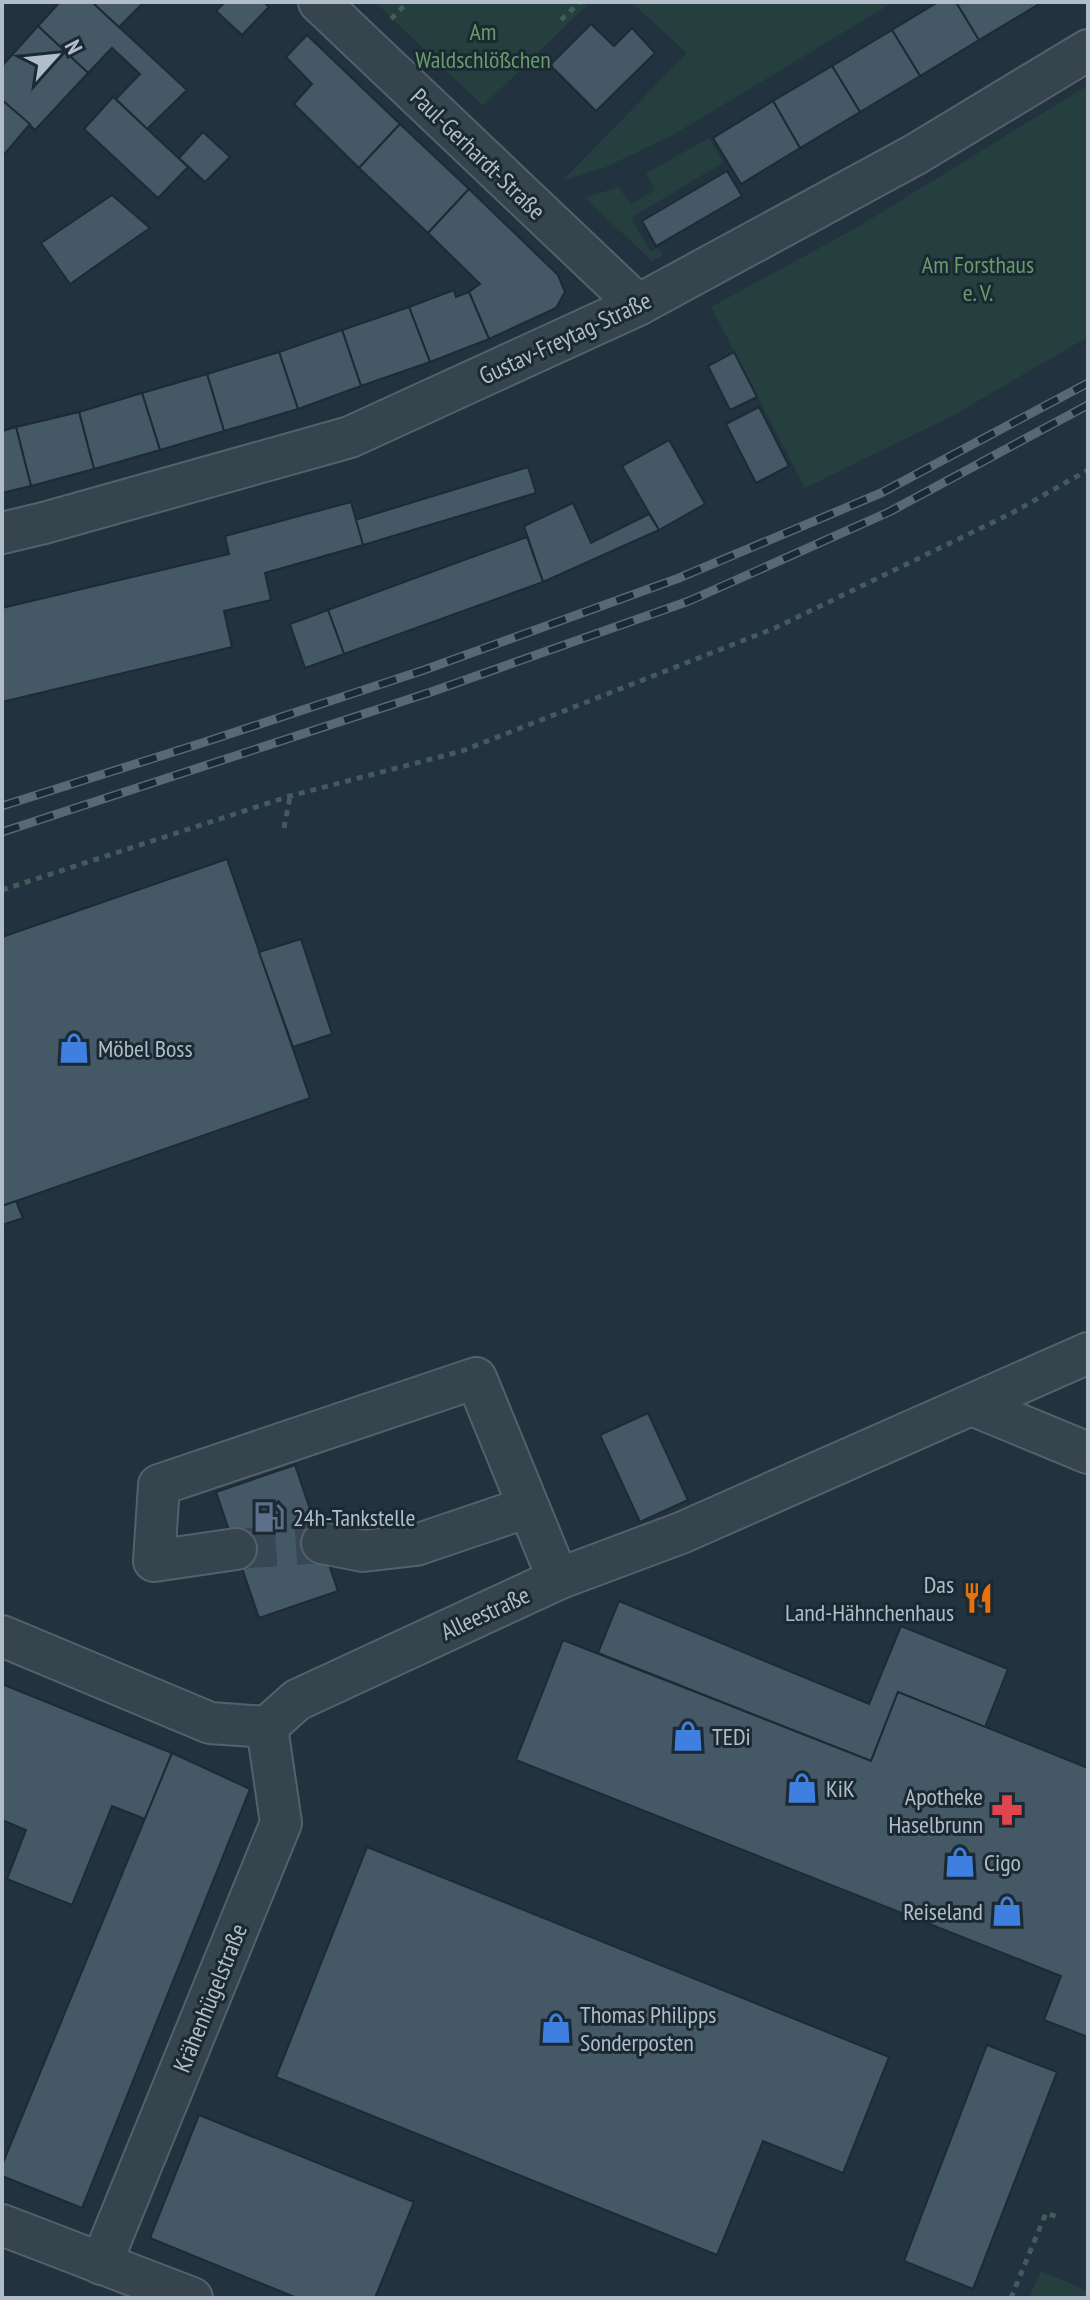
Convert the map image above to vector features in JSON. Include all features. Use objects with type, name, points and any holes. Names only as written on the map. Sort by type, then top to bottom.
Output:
[{"type":"street","name":"Paul-Gerhardt-Straße","points":[[319,2],[638,305]]},
{"type":"street","name":"Gustav-Freytag-Straße","points":[[2,533],[350,437],[638,305],[916,154],[1088,50]]},
{"type":"street","name":"Alleestraße","points":[[267,1727],[297,1700],[558,1579],[681,1533],[1088,1353]]},
{"type":"street","points":[[236,1549],[154,1561],[159,1485],[476,1378],[558,1579]]},
{"type":"street","points":[[972,1405],[1088,1453]]},
{"type":"street","points":[[322,1543],[363,1551],[416,1545],[528,1507]]},
{"type":"street","points":[[2,1636],[210,1723],[267,1727]]},
{"type":"street","name":"Krähenhügelstraße","points":[[101,2264],[281,1823],[267,1727]]},
{"type":"street","points":[[2,2225],[192,2298]]},
{"type":"path","points":[[561,20],[580,2]]},
{"type":"path","points":[[2,890],[290,796],[462,751],[775,628],[1012,513],[1088,470]]},
{"type":"path","points":[[284,828],[290,796]]},
{"type":"path","points":[[1011,2298],[1046,2213],[1060,2218]]},
{"type":"green space","name":"Am Waldschlößchen","points":[[375,2],[590,2],[483,106]]},
{"type":"green space","points":[[631,2],[894,2],[673,135],[606,167],[562,181],[687,53]]},
{"type":"green space","name":"Am Forsthaus e. V.","points":[[1088,85],[1088,337],[952,416],[805,488],[711,307],[856,228]]},
{"type":"green space","points":[[709,138],[724,162],[631,218],[651,252],[658,248],[663,255],[652,261],[585,198],[618,187],[631,204],[655,190],[646,173]]},
{"type":"green space","points":[[1041,2271],[1088,2291],[1088,2298],[1029,2298]]},
{"type":"building","points":[[60,2],[92,2],[187,90],[147,129],[116,99],[140,74],[112,48],[88,73],[38,26]]},
{"type":"building","points":[[92,2],[144,2],[119,27]]},
{"type":"building","points":[[225,2],[264,2],[269,7],[242,35],[216,11]]},
{"type":"building","points":[[938,2],[956,2],[979,40],[920,76],[892,30]]},
{"type":"building","points":[[956,2],[1038,2],[1039,4],[979,40]]},
{"type":"building","points":[[591,24],[614,46],[632,28],[655,53],[596,111],[550,65]]},
{"type":"building","points":[[38,26],[88,73],[35,130],[2,100],[2,66]]},
{"type":"building","points":[[892,30],[920,76],[860,112],[832,66]]},
{"type":"building","points":[[307,35],[400,124],[359,168],[294,104],[312,84],[286,57]]},
{"type":"building","points":[[832,66],[860,112],[800,148],[773,101]]},
{"type":"building","points":[[113,97],[188,167],[158,198],[84,129]]},
{"type":"building","points":[[2,100],[30,124],[2,157]]},
{"type":"building","points":[[773,101],[800,148],[741,184],[713,138]]},
{"type":"building","points":[[400,124],[469,189],[428,233],[359,168]]},
{"type":"building","points":[[203,132],[230,157],[205,182],[179,158]]},
{"type":"building","points":[[727,171],[742,196],[656,246],[642,221]]},
{"type":"building","points":[[469,189],[558,275],[565,292],[556,308],[489,339],[469,292],[480,284],[428,233]]},
{"type":"building","points":[[112,195],[150,228],[70,284],[41,243]]},
{"type":"building","points":[[454,290],[456,297],[469,292],[489,339],[430,362],[409,307]]},
{"type":"building","points":[[409,307],[430,362],[361,386],[342,330]]},
{"type":"building","points":[[342,330],[361,386],[298,409],[279,352]]},
{"type":"building","points":[[279,352],[298,409],[224,431],[207,374]]},
{"type":"building","points":[[734,352],[757,397],[730,410],[708,366]]},
{"type":"building","points":[[207,374],[224,431],[160,450],[142,393]]},
{"type":"building","points":[[142,393],[160,450],[94,469],[79,412]]},
{"type":"building","points":[[759,407],[789,466],[756,483],[726,424]]},
{"type":"building","points":[[79,412],[94,469],[31,486],[16,427]]},
{"type":"building","points":[[16,427],[31,486],[2,493],[2,431]]},
{"type":"building","points":[[669,440],[705,504],[659,530],[622,466]]},
{"type":"building","points":[[528,467],[536,493],[363,545],[355,520]]},
{"type":"building","points":[[351,502],[363,545],[265,573],[271,600],[224,611],[232,647],[2,702],[2,608],[229,554],[225,536]]},
{"type":"building","points":[[573,503],[591,543],[649,514],[659,530],[543,582],[524,526]]},
{"type":"building","points":[[527,537],[543,582],[344,654],[328,610]]},
{"type":"building","points":[[328,610],[344,654],[305,668],[290,624]]},
{"type":"building","points":[[227,859],[310,1098],[2,1206],[2,937]]},
{"type":"building","points":[[301,939],[332,1034],[293,1047],[259,952]]},
{"type":"building","points":[[16,1201],[23,1218],[2,1225],[2,1206]]},
{"type":"building","points":[[648,1413],[688,1500],[640,1522],[600,1435]]},
{"type":"building","name":"24h-Tankstelle","points":[[295,1465],[338,1591],[259,1618],[216,1492]]},
{"type":"building","name":"Das Land-Hähnchenhaus","points":[[972,1586],[990,1593],[984,1610],[966,1603]]},
{"type":"building","points":[[619,1601],[869,1704],[901,1626],[1008,1669],[985,1727],[898,1692],[871,1761],[598,1653]]},
{"type":"building","points":[[563,1640],[871,1761],[898,1692],[1088,1768],[1088,2037],[1044,2020],[1061,1976],[516,1760]]},
{"type":"building","points":[[2,1684],[172,1753],[145,1819],[112,1806],[72,1905],[7,1879],[26,1830],[2,1820]]},
{"type":"building","points":[[172,1753],[250,1789],[82,2208],[2,2176],[2,2165]]},
{"type":"building","name":"Thomas Philipps Sonderposten","points":[[367,1847],[889,2057],[843,2173],[763,2141],[717,2255],[276,2077]]},
{"type":"building","points":[[987,2045],[1057,2072],[973,2289],[904,2261]]},
{"type":"building","points":[[199,2115],[414,2202],[375,2298],[297,2298],[150,2238]]},
{"type":"tunnel","points":[[236,1549],[322,1543]]},
{"type":"railway","points":[[2,806],[424,670],[679,578],[881,493],[1088,383]]},
{"type":"railway","points":[[2,832],[431,692],[689,601],[889,512],[1088,405]]},
{"type":"place","name":"Möbel Boss","points":[[74,1048]]},
{"type":"place","name":"24h-Tankstelle","points":[[269,1517]]},
{"type":"place","name":"Das Land-Hähnchenhaus","points":[[978,1598]]},
{"type":"place","name":"TEDi","points":[[688,1736]]},
{"type":"place","name":"KiK","points":[[802,1788]]},
{"type":"place","name":"Apotheke Haselbrunn","points":[[1007,1810]]},
{"type":"place","name":"Cigo","points":[[960,1862]]},
{"type":"place","name":"Reiseland","points":[[1007,1911]]},
{"type":"place","name":"Thomas Philipps Sonderposten","points":[[556,2028]]}]
